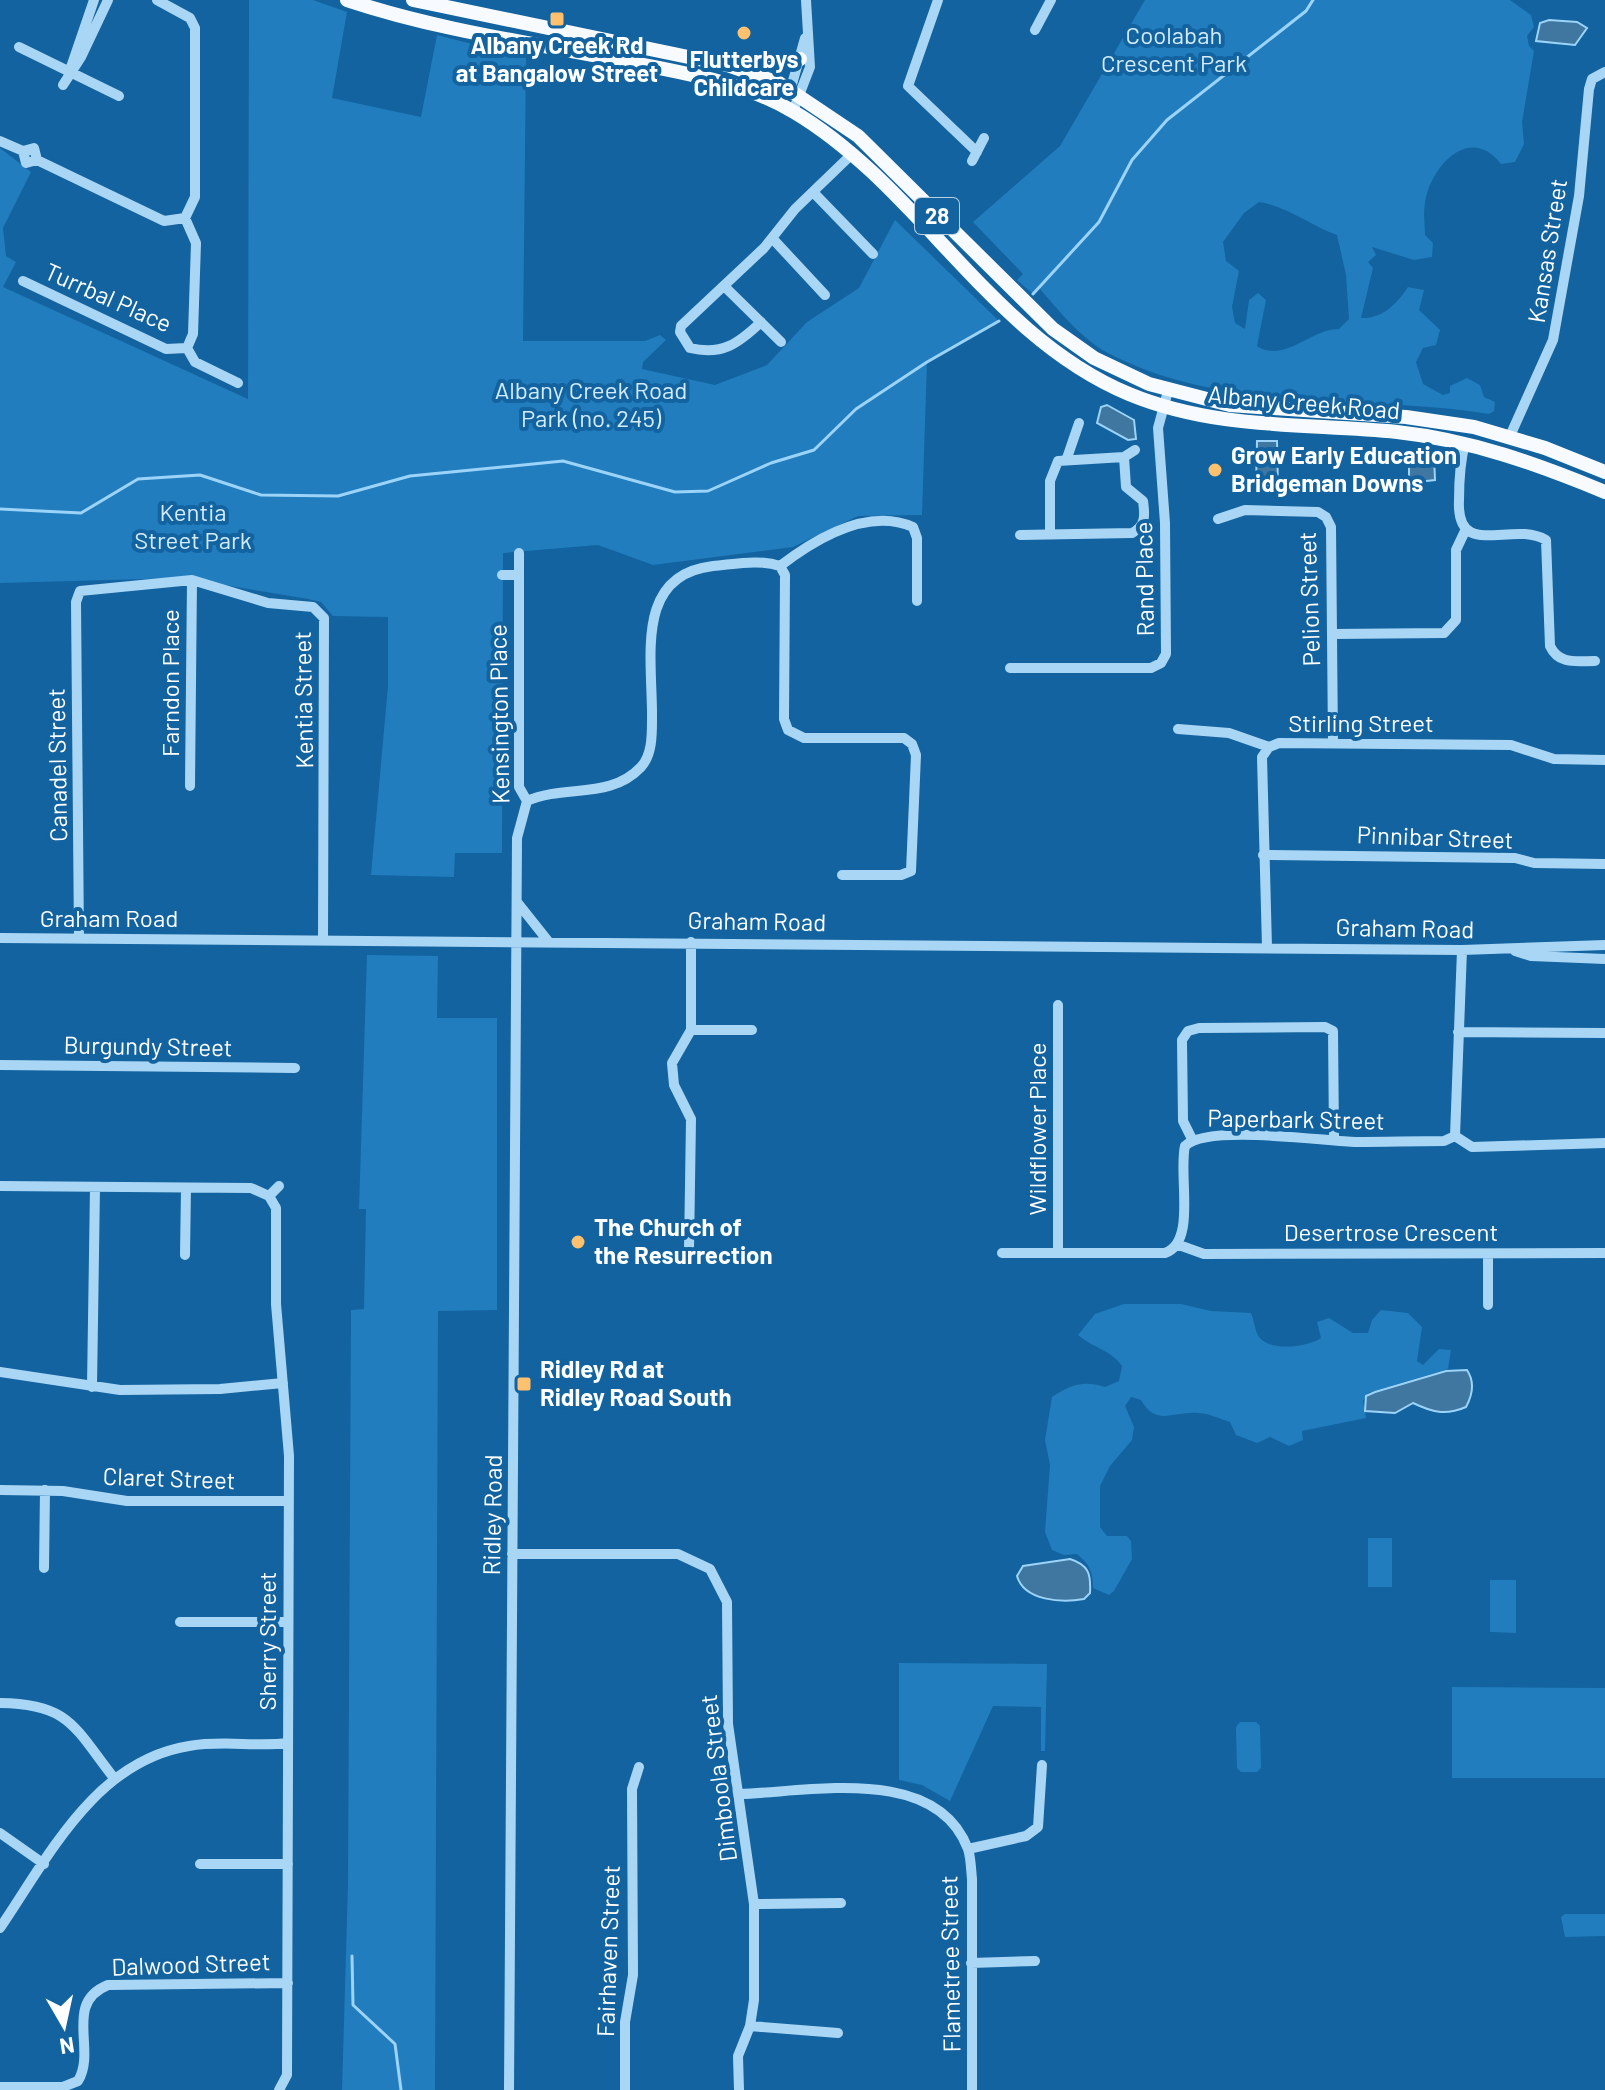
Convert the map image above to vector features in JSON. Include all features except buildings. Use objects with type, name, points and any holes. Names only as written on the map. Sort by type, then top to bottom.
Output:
[{"type":"main road","name":"Albany Creek Road","points":[[347,0],[399,15],[712,80],[788,108],[851,155],[1041,340],[1099,379],[1163,407],[1244,423],[1395,432],[1465,443],[1524,460],[1605,492]]},
{"type":"main road","name":"Albany Creek Road","points":[[413,0],[752,73],[796,92],[858,136],[1053,329],[1111,367],[1168,391],[1230,405],[1429,419],[1510,436],[1605,472]]},
{"type":"main road","points":[[752,73],[766,65],[800,59]]},
{"type":"street","points":[[70,72],[94,0]]},
{"type":"street","points":[[63,85],[81,57],[108,0]]},
{"type":"street","points":[[0,141],[23,151],[34,148],[37,160],[164,221],[185,218],[195,197],[195,28],[185,14],[157,0]]},
{"type":"street","points":[[788,108],[810,67],[806,0]]},
{"type":"street","points":[[938,0],[908,86],[974,156],[984,138]]},
{"type":"street","points":[[1035,30],[1051,0]]},
{"type":"street","points":[[796,92],[806,36]]},
{"type":"street","points":[[19,47],[119,96]]},
{"type":"street","name":"Kansas Street","points":[[1510,436],[1553,340],[1579,196],[1589,89],[1592,79],[1605,72]]},
{"type":"street","points":[[761,322],[729,348],[704,351],[690,348],[683,341],[681,326],[772,238],[851,155]]},
{"type":"street","points":[[813,192],[873,254]]},
{"type":"street","name":"Turrbal Place","points":[[23,281],[166,349],[187,348],[193,334],[196,243],[185,218]]},
{"type":"street","points":[[772,238],[825,295]]},
{"type":"street","points":[[724,286],[781,342]]},
{"type":"street","points":[[187,348],[195,362],[238,383]]},
{"type":"street","name":"Rand Place","points":[[1010,668],[1151,668],[1161,663],[1166,654],[1164,495],[1158,428],[1168,391]]},
{"type":"street","points":[[1067,458],[1079,423]]},
{"type":"street","points":[[1465,443],[1460,464],[1458,521],[1465,531],[1477,534],[1535,533],[1546,540],[1550,646],[1563,661],[1595,661]]},
{"type":"street","points":[[1050,534],[1051,473],[1058,461],[1067,458],[1124,457],[1135,450]]},
{"type":"street","points":[[1020,535],[1132,533],[1144,522],[1143,501],[1126,487],[1124,457]]},
{"type":"street","points":[[1143,501],[1164,495]]},
{"type":"street","name":"Pelion Street","points":[[1218,519],[1245,510],[1318,512],[1326,517],[1331,527],[1333,743]]},
{"type":"street","points":[[780,566],[850,526],[862,522],[903,523],[913,527],[917,538],[917,601]]},
{"type":"street","points":[[1333,634],[1444,633],[1451,628],[1456,620],[1456,550],[1465,531]]},
{"type":"street","name":"Kensington Place","points":[[517,940],[518,823],[527,801],[519,787],[519,553]]},
{"type":"street","points":[[527,801],[557,791],[596,790],[625,781],[644,764],[652,743],[653,613],[663,590],[672,580],[693,568],[766,561],[780,566],[785,575],[784,719],[788,730],[804,738],[904,738],[912,744],[916,755],[914,864],[911,871],[901,875],[842,875]]},
{"type":"street","points":[[502,575],[519,575]]},
{"type":"street","name":"Kentia Street","points":[[80,591],[192,580],[268,603],[313,607],[324,618],[323,940]]},
{"type":"street","name":"Farndon Place","points":[[190,786],[192,580]]},
{"type":"street","name":"Canadel Street","points":[[79,939],[76,602],[80,591]]},
{"type":"street","points":[[1178,729],[1229,733],[1269,747]]},
{"type":"street","name":"Stirling Street","points":[[1267,947],[1262,757],[1269,747],[1279,743],[1511,745],[1554,759],[1605,760]]},
{"type":"street","name":"Pinnibar Street","points":[[1263,855],[1515,858],[1534,863],[1605,864]]},
{"type":"street","points":[[516,900],[548,941]]},
{"type":"street","name":"Graham Road","points":[[0,938],[1462,950],[1605,945]]},
{"type":"street","name":"Ridley Road","points":[[509,2090],[517,940]]},
{"type":"street","points":[[689,1249],[691,1119],[674,1085],[672,1063],[691,1030],[691,942]]},
{"type":"street","points":[[1462,950],[1455,1136],[1472,1147],[1605,1143]]},
{"type":"street","name":"Graham Road","points":[[1513,950],[1531,956],[1605,959]]},
{"type":"street","name":"Wildflower Place","points":[[1058,1005],[1058,1253]]},
{"type":"street","points":[[1192,1139],[1183,1121],[1182,1040],[1188,1031],[1199,1028],[1325,1027],[1333,1031],[1334,1138]]},
{"type":"street","points":[[691,1030],[752,1030]]},
{"type":"street","points":[[1458,1032],[1605,1033]]},
{"type":"street","name":"Burgundy Street","points":[[0,1065],[295,1068]]},
{"type":"street","name":"Paperbark Street","points":[[1179,1245],[1183,1235],[1182,1158],[1185,1146],[1192,1139],[1204,1136],[1334,1138],[1352,1142],[1444,1141],[1455,1136]]},
{"type":"street","points":[[0,1186],[251,1188],[269,1196],[279,1186]]},
{"type":"street","points":[[92,1387],[95,1187]]},
{"type":"street","points":[[185,1255],[186,1188]]},
{"type":"street","name":"Sherry Street","points":[[269,1196],[277,1214],[276,1304],[289,1501],[287,2075],[281,2090]]},
{"type":"street","points":[[1002,1253],[1165,1253],[1179,1245]]},
{"type":"street","name":"Desertrose Crescent","points":[[1179,1245],[1204,1254],[1605,1253]]},
{"type":"street","points":[[1488,1254],[1488,1305]]},
{"type":"street","points":[[0,1372],[92,1387],[197,1390],[283,1383]]},
{"type":"street","name":"Claret Street","points":[[0,1490],[45,1490],[127,1501],[289,1501]]},
{"type":"street","points":[[44,1568],[45,1490]]},
{"type":"street","name":"Dimboola Street","points":[[512,1554],[678,1554],[710,1569],[721,1584],[727,1602],[728,1724],[754,1904],[754,2000],[750,2026],[738,2056],[739,2090]]},
{"type":"street","points":[[180,1622],[287,1622]]},
{"type":"street","points":[[0,1703],[54,1705],[114,1778]]},
{"type":"street","points":[[0,1928],[98,1792],[114,1778],[151,1756],[188,1746],[288,1743]]},
{"type":"street","points":[[968,1849],[1026,1836],[1038,1827],[1042,1765]]},
{"type":"street","name":"Fairhaven Street","points":[[625,2090],[625,2022],[633,1975],[632,1789],[639,1767]]},
{"type":"street","name":"Flametree Street","points":[[740,1794],[887,1789],[921,1798],[950,1821],[968,1849],[972,1879],[972,2090]]},
{"type":"street","points":[[0,1833],[44,1864]]},
{"type":"street","points":[[200,1864],[288,1864]]},
{"type":"street","points":[[754,1904],[841,1903]]},
{"type":"street","points":[[971,1963],[1035,1961]]},
{"type":"street","name":"Dalwood Street","points":[[0,2087],[82,2085],[83,2010],[101,1988],[126,1982],[288,1983]]},
{"type":"street","points":[[750,2026],[838,2033]]},
{"type":"green space","points":[[249,0],[313,0],[347,12],[332,98],[421,117],[437,35],[526,58],[523,341],[645,341],[660,335],[666,340],[643,362],[642,369],[715,385],[767,365],[807,322],[859,288],[895,220],[999,321],[927,362],[922,515],[858,516],[793,547],[653,565],[598,545],[503,553],[502,853],[455,853],[454,877],[371,875],[388,686],[388,617],[333,616],[321,602],[182,578],[0,583],[0,148],[31,172],[3,228],[6,256],[16,262],[3,287],[248,399]]},
{"type":"green space","name":"Coolabah Crescent Park","points":[[1145,0],[1510,0],[1531,15],[1534,27],[1527,36],[1529,46],[1534,51],[1522,122],[1524,144],[1515,162],[1501,164],[1489,152],[1477,148],[1465,149],[1443,164],[1428,189],[1424,207],[1425,235],[1433,243],[1432,257],[1414,260],[1372,247],[1376,255],[1368,262],[1373,268],[1361,318],[1376,316],[1388,309],[1408,287],[1424,290],[1419,310],[1440,330],[1436,345],[1423,348],[1416,362],[1423,384],[1443,395],[1450,393],[1450,386],[1467,378],[1480,385],[1484,397],[1495,402],[1494,411],[1489,414],[1245,394],[1151,372],[1106,352],[1079,332],[1040,289],[1033,294],[1017,280],[1023,274],[973,222],[1060,146]],"holes":[[[1259,202],[1270,204],[1337,235],[1346,275],[1349,319],[1339,329],[1329,330],[1277,351],[1257,346],[1266,300],[1258,293],[1249,300],[1245,329],[1235,323],[1232,307],[1239,271],[1226,261],[1223,242],[1244,213]]]},
{"type":"green space","points":[[367,955],[438,956],[437,1018],[497,1018],[497,1310],[438,1311],[435,2090],[342,2090],[348,1884],[351,1310],[364,1309],[366,1209],[359,1209]]},
{"type":"green space","points":[[1124,1304],[1181,1304],[1211,1311],[1251,1313],[1259,1337],[1264,1342],[1280,1346],[1299,1346],[1321,1338],[1317,1322],[1329,1318],[1353,1333],[1368,1333],[1372,1320],[1381,1310],[1408,1313],[1422,1327],[1417,1361],[1423,1365],[1439,1349],[1451,1350],[1448,1369],[1368,1393],[1363,1401],[1366,1418],[1302,1431],[1303,1440],[1289,1446],[1270,1437],[1257,1443],[1236,1435],[1230,1422],[1206,1414],[1159,1415],[1141,1400],[1131,1397],[1125,1406],[1134,1427],[1132,1440],[1110,1466],[1100,1486],[1100,1527],[1107,1536],[1127,1536],[1131,1541],[1132,1559],[1109,1595],[1093,1588],[1090,1569],[1077,1554],[1064,1555],[1052,1550],[1045,1532],[1050,1465],[1045,1440],[1052,1397],[1077,1385],[1105,1387],[1119,1381],[1122,1366],[1118,1361],[1078,1335],[1095,1314]]},
{"type":"green space","points":[[1368,1538],[1392,1538],[1392,1587],[1368,1587]]},
{"type":"green space","points":[[1490,1580],[1516,1580],[1516,1633],[1490,1632]]},
{"type":"green space","points":[[899,1663],[1047,1664],[1045,1751],[1041,1751],[1041,1707],[993,1706],[950,1801],[922,1785],[899,1780]]},
{"type":"green space","points":[[1452,1687],[1605,1688],[1605,1778],[1452,1778]]},
{"type":"green space","points":[[1240,1722],[1256,1722],[1260,1726],[1261,1768],[1257,1772],[1241,1772],[1237,1768],[1236,1727]]},
{"type":"green space","points":[[1565,1914],[1605,1914],[1605,1936],[1565,1937],[1561,1917]]},
{"type":"shaded area","points":[[1549,20],[1577,22],[1587,28],[1575,45],[1536,41],[1540,23]]},
{"type":"shaded area","points":[[1107,405],[1134,420],[1136,439],[1128,440],[1097,423],[1101,407]]},
{"type":"shaded area","points":[[1257,441],[1277,441],[1278,486],[1256,486]]},
{"type":"shaded area","points":[[1409,450],[1434,454],[1435,480],[1409,483]]},
{"type":"shaded area","points":[[1467,1370],[1472,1389],[1466,1407],[1439,1412],[1413,1403],[1395,1413],[1365,1411],[1366,1396],[1375,1392],[1446,1371]]},
{"type":"shaded area","points":[[1070,1559],[1085,1567],[1089,1575],[1090,1593],[1084,1599],[1065,1601],[1035,1595],[1027,1591],[1017,1576],[1023,1566]]},
{"type":"waterway","points":[[1033,294],[1099,222],[1132,160],[1167,120],[1306,11],[1313,0]]},
{"type":"waterway","points":[[0,509],[81,513],[138,479],[200,475],[261,495],[338,496],[410,476],[563,461],[675,492],[708,491],[771,463],[814,450],[856,409],[927,362],[999,321]]},
{"type":"waterway","points":[[352,1956],[353,2005],[395,2044],[401,2090]]},
{"type":"place","name":"Albany Creek Rd at Bangalow Street","points":[[557,19]]},
{"type":"place","name":"Flutterbys Childcare","points":[[744,33]]},
{"type":"place","name":"Grow Early Education Bridgeman Downs","points":[[1215,470]]},
{"type":"place","name":"The Church of the Resurrection","points":[[578,1242]]},
{"type":"place","name":"Ridley Rd at Ridley Road South","points":[[524,1384]]},
{"type":"park label","name":"Albany Creek Road Park (no. 245)","points":[[591,405]]},
{"type":"park label","name":"Kentia Street Park","points":[[193,527]]}]
